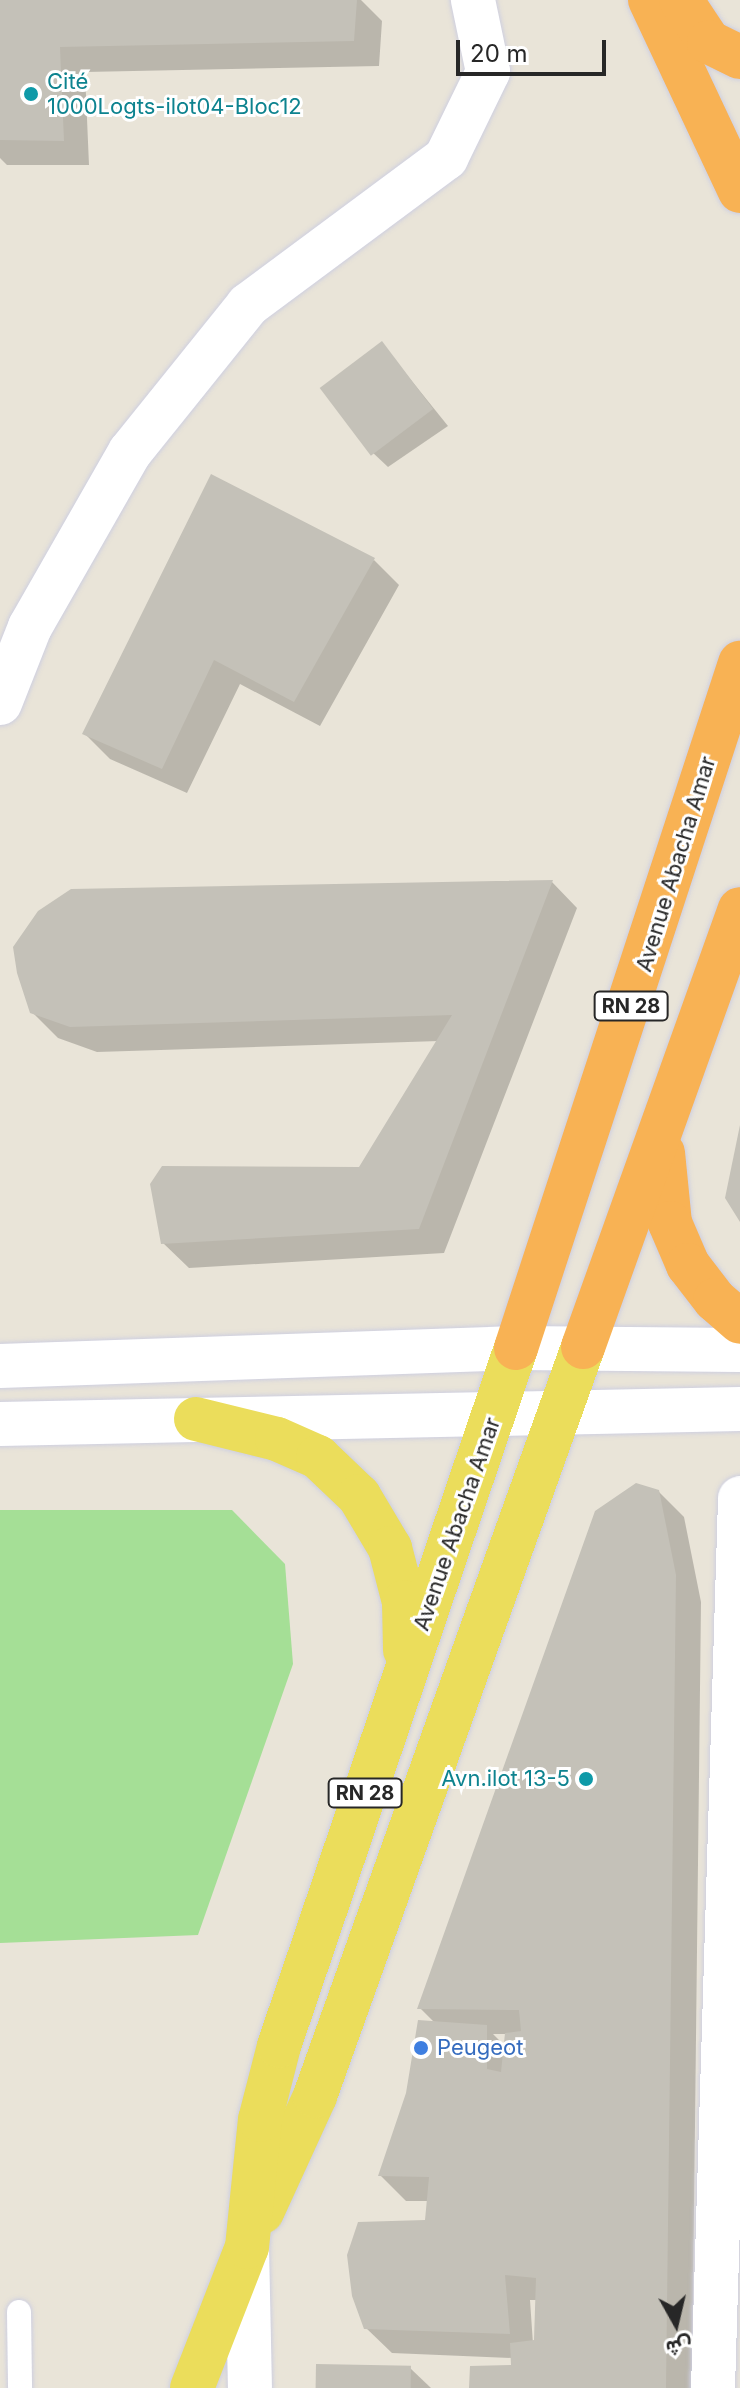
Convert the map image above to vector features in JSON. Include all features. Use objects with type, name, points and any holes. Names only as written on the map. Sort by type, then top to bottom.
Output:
[{"type":"highway","points":[[650,0],[740,191]]},
{"type":"highway","points":[[681,0],[709,42],[740,57]]},
{"type":"highway","name":"Avenue Abacha Amar","points":[[516,1348],[740,663]]},
{"type":"highway","points":[[583,1347],[663,1135],[740,909]]},
{"type":"highway","points":[[663,1135],[662,1180],[670,1223],[688,1265],[715,1300],[740,1322]]},
{"type":"main road","points":[[247,2247],[315,2096],[583,1347]]},
{"type":"main road","name":"Avenue Abacha Amar","points":[[192,2388],[247,2247],[260,2120],[279,2046],[516,1348]]},
{"type":"main road","points":[[196,1419],[277,1439],[318,1457],[359,1496],[390,1548],[404,1602],[405,1677]]},
{"type":"street","points":[[0,703],[30,627],[130,452],[248,305],[446,158],[488,72],[473,0]]},
{"type":"street","points":[[0,1366],[516,1348],[740,1350]]},
{"type":"street","points":[[0,1424],[496,1411],[740,1409]]},
{"type":"street","points":[[721,2387],[740,1498]]},
{"type":"street","points":[[247,2247],[250,2388]]},
{"type":"lane","points":[[19,2312],[20,2388]]},
{"type":"green space","points":[[0,1510],[232,1510],[285,1564],[293,1664],[198,1935],[0,1943]]},
{"type":"building","name":"Cité 1000Logts-ilot04-Bloc12","points":[[0,0],[357,0],[354,41],[60,47],[64,141],[0,140]]},
{"type":"building","points":[[382,341],[433,409],[371,456],[320,388]]},
{"type":"building","points":[[211,474],[375,558],[294,702],[214,660],[162,769],[82,734]]},
{"type":"building","points":[[553,880],[419,1229],[161,1244],[150,1184],[162,1166],[359,1167],[452,1015],[70,1027],[30,1013],[17,973],[13,947],[38,911],[71,889]]},
{"type":"building","points":[[740,1125],[740,1222],[725,1198]]},
{"type":"building","name":"Avn.ilot 13-5","points":[[636,1483],[659,1490],[676,1575],[666,2388],[469,2388],[470,2366],[511,2365],[510,2343],[534,2340],[536,2278],[505,2275],[510,2334],[364,2329],[352,2296],[347,2255],[358,2222],[425,2220],[429,2177],[378,2176],[406,2093],[418,2020],[487,2025],[487,2069],[501,2072],[505,2033],[521,2031],[519,2010],[417,2009],[595,1511]]},
{"type":"building","points":[[316,2364],[411,2366],[411,2388],[316,2388]]},
{"type":"place","name":"Cité 1000Logts-ilot04-Bloc12","points":[[31,94]]},
{"type":"place","name":"Avn.ilot 13-5","points":[[586,1779]]},
{"type":"place","name":"Peugeot","points":[[421,2048]]}]
